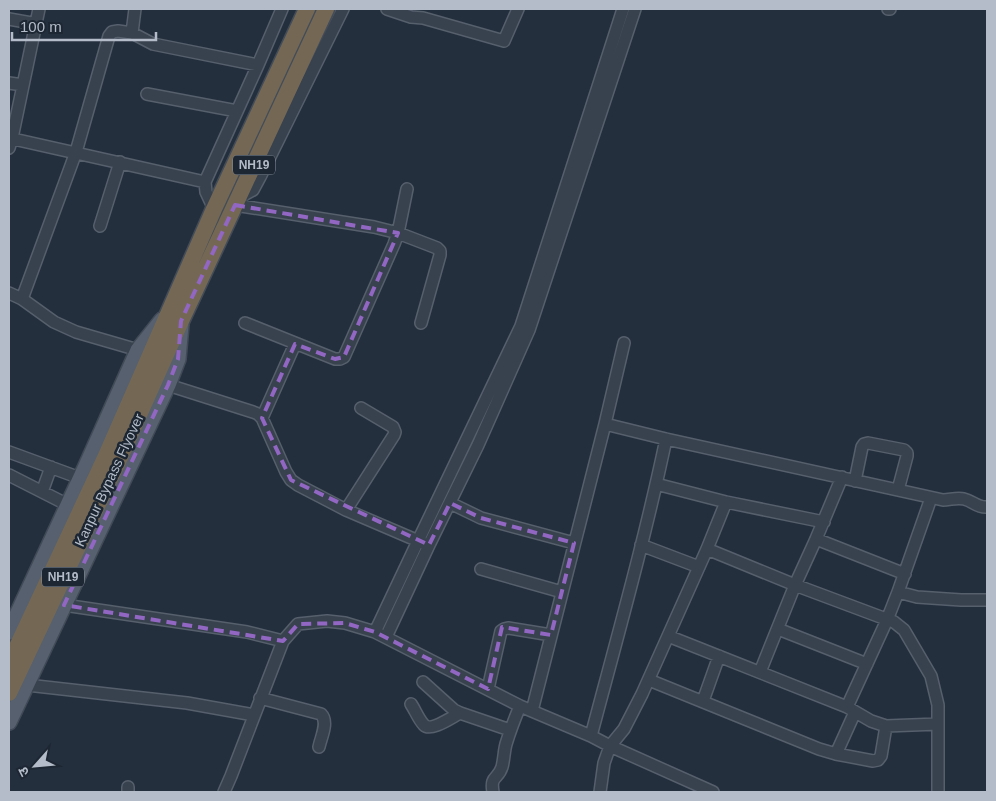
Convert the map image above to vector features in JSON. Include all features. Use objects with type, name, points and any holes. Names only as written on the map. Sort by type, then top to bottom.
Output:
[{"type":"highway","name":"NH19","points":[[175,317],[214,209],[307,9]]},
{"type":"highway","name":"NH19","points":[[175,317],[237,202],[326,9]]},
{"type":"highway","name":"Kanpur Bypass Flyover","points":[[9,693],[175,317]]},
{"type":"highway","name":"Kanpur Bypass Flyover","points":[[9,664],[112,459]]},
{"type":"main road","points":[[9,632],[138,350],[175,317]]},
{"type":"main road","points":[[9,722],[168,385],[178,359],[175,317]]},
{"type":"street","points":[[40,9],[10,141],[76,152],[205,182]]},
{"type":"street","points":[[132,33],[135,9]]},
{"type":"street","points":[[214,209],[206,192],[205,182],[282,9]]},
{"type":"street","points":[[237,202],[253,190],[343,9]]},
{"type":"street","points":[[387,9],[504,41],[518,9]]},
{"type":"street","points":[[375,632],[521,326],[623,9]]},
{"type":"street","points":[[386,638],[478,445],[529,330],[635,9]]},
{"type":"street","points":[[9,19],[37,24]]},
{"type":"street","points":[[22,299],[76,152],[109,36],[112,32],[132,33],[153,44],[258,65]]},
{"type":"street","points":[[9,83],[23,85]]},
{"type":"street","points":[[148,94],[237,111]]},
{"type":"street","points":[[100,226],[120,162]]},
{"type":"street","points":[[245,323],[335,359],[344,357],[394,244],[407,189]]},
{"type":"street","points":[[237,202],[374,227],[398,233],[437,248],[440,251],[440,255],[421,323]]},
{"type":"street","points":[[9,293],[22,299],[54,322],[76,332],[138,350]]},
{"type":"street","points":[[532,711],[624,343]]},
{"type":"street","points":[[262,418],[296,344]]},
{"type":"street","points":[[168,385],[258,414],[262,418],[291,480],[346,510],[429,546]]},
{"type":"street","points":[[346,510],[395,432],[393,428],[361,408]]},
{"type":"street","points":[[605,424],[931,498],[943,500],[961,498],[980,507],[987,508]]},
{"type":"street","points":[[591,736],[641,545],[666,439]]},
{"type":"street","points":[[856,480],[864,444],[868,443],[904,450],[908,456],[898,490]]},
{"type":"street","points":[[9,452],[80,478]]},
{"type":"street","points":[[42,492],[51,467]]},
{"type":"street","points":[[9,475],[68,504]]},
{"type":"street","points":[[760,672],[842,477]]},
{"type":"street","points":[[656,484],[726,502],[824,522]]},
{"type":"street","points":[[836,754],[866,664],[888,620],[931,498]]},
{"type":"street","points":[[600,792],[604,762],[610,746],[624,729],[649,680],[726,502]]},
{"type":"street","points":[[450,503],[491,522],[574,543]]},
{"type":"street","points":[[816,539],[905,574]]},
{"type":"street","points":[[641,545],[699,567]]},
{"type":"street","points":[[707,549],[795,586],[888,620],[904,630],[931,676],[938,705],[938,792]]},
{"type":"street","points":[[481,569],[562,592]]},
{"type":"street","points":[[898,592],[917,597],[987,600]]},
{"type":"street","points":[[64,605],[247,632],[283,641]]},
{"type":"street","points":[[224,792],[283,641],[298,624],[326,621],[345,623],[375,632],[520,706],[591,736],[698,789],[713,792]]},
{"type":"street","points":[[488,690],[501,631],[504,628],[551,635]]},
{"type":"street","points":[[778,629],[866,664]]},
{"type":"street","points":[[668,636],[851,709],[878,724],[886,726],[938,724]]},
{"type":"street","points":[[702,701],[719,656]]},
{"type":"street","points":[[649,680],[819,749],[836,754],[873,761],[878,760],[881,756],[886,726]]},
{"type":"street","points":[[423,682],[454,710],[510,730]]},
{"type":"street","points":[[27,685],[187,703],[254,715]]},
{"type":"street","points":[[260,698],[321,714],[325,722],[319,746]]},
{"type":"street","points":[[412,704],[424,726],[428,728],[434,727],[460,713]]},
{"type":"street","points":[[493,792],[493,780],[502,769],[510,730],[520,706]]},
{"type":"highlighted area","points":[[235,205],[398,233],[344,357],[335,359],[295,344],[262,418],[291,480],[429,545],[450,503],[481,518],[574,543],[551,635],[502,627],[488,689],[375,632],[345,623],[298,624],[283,641],[64,605],[168,385],[178,359],[181,321]]}]
